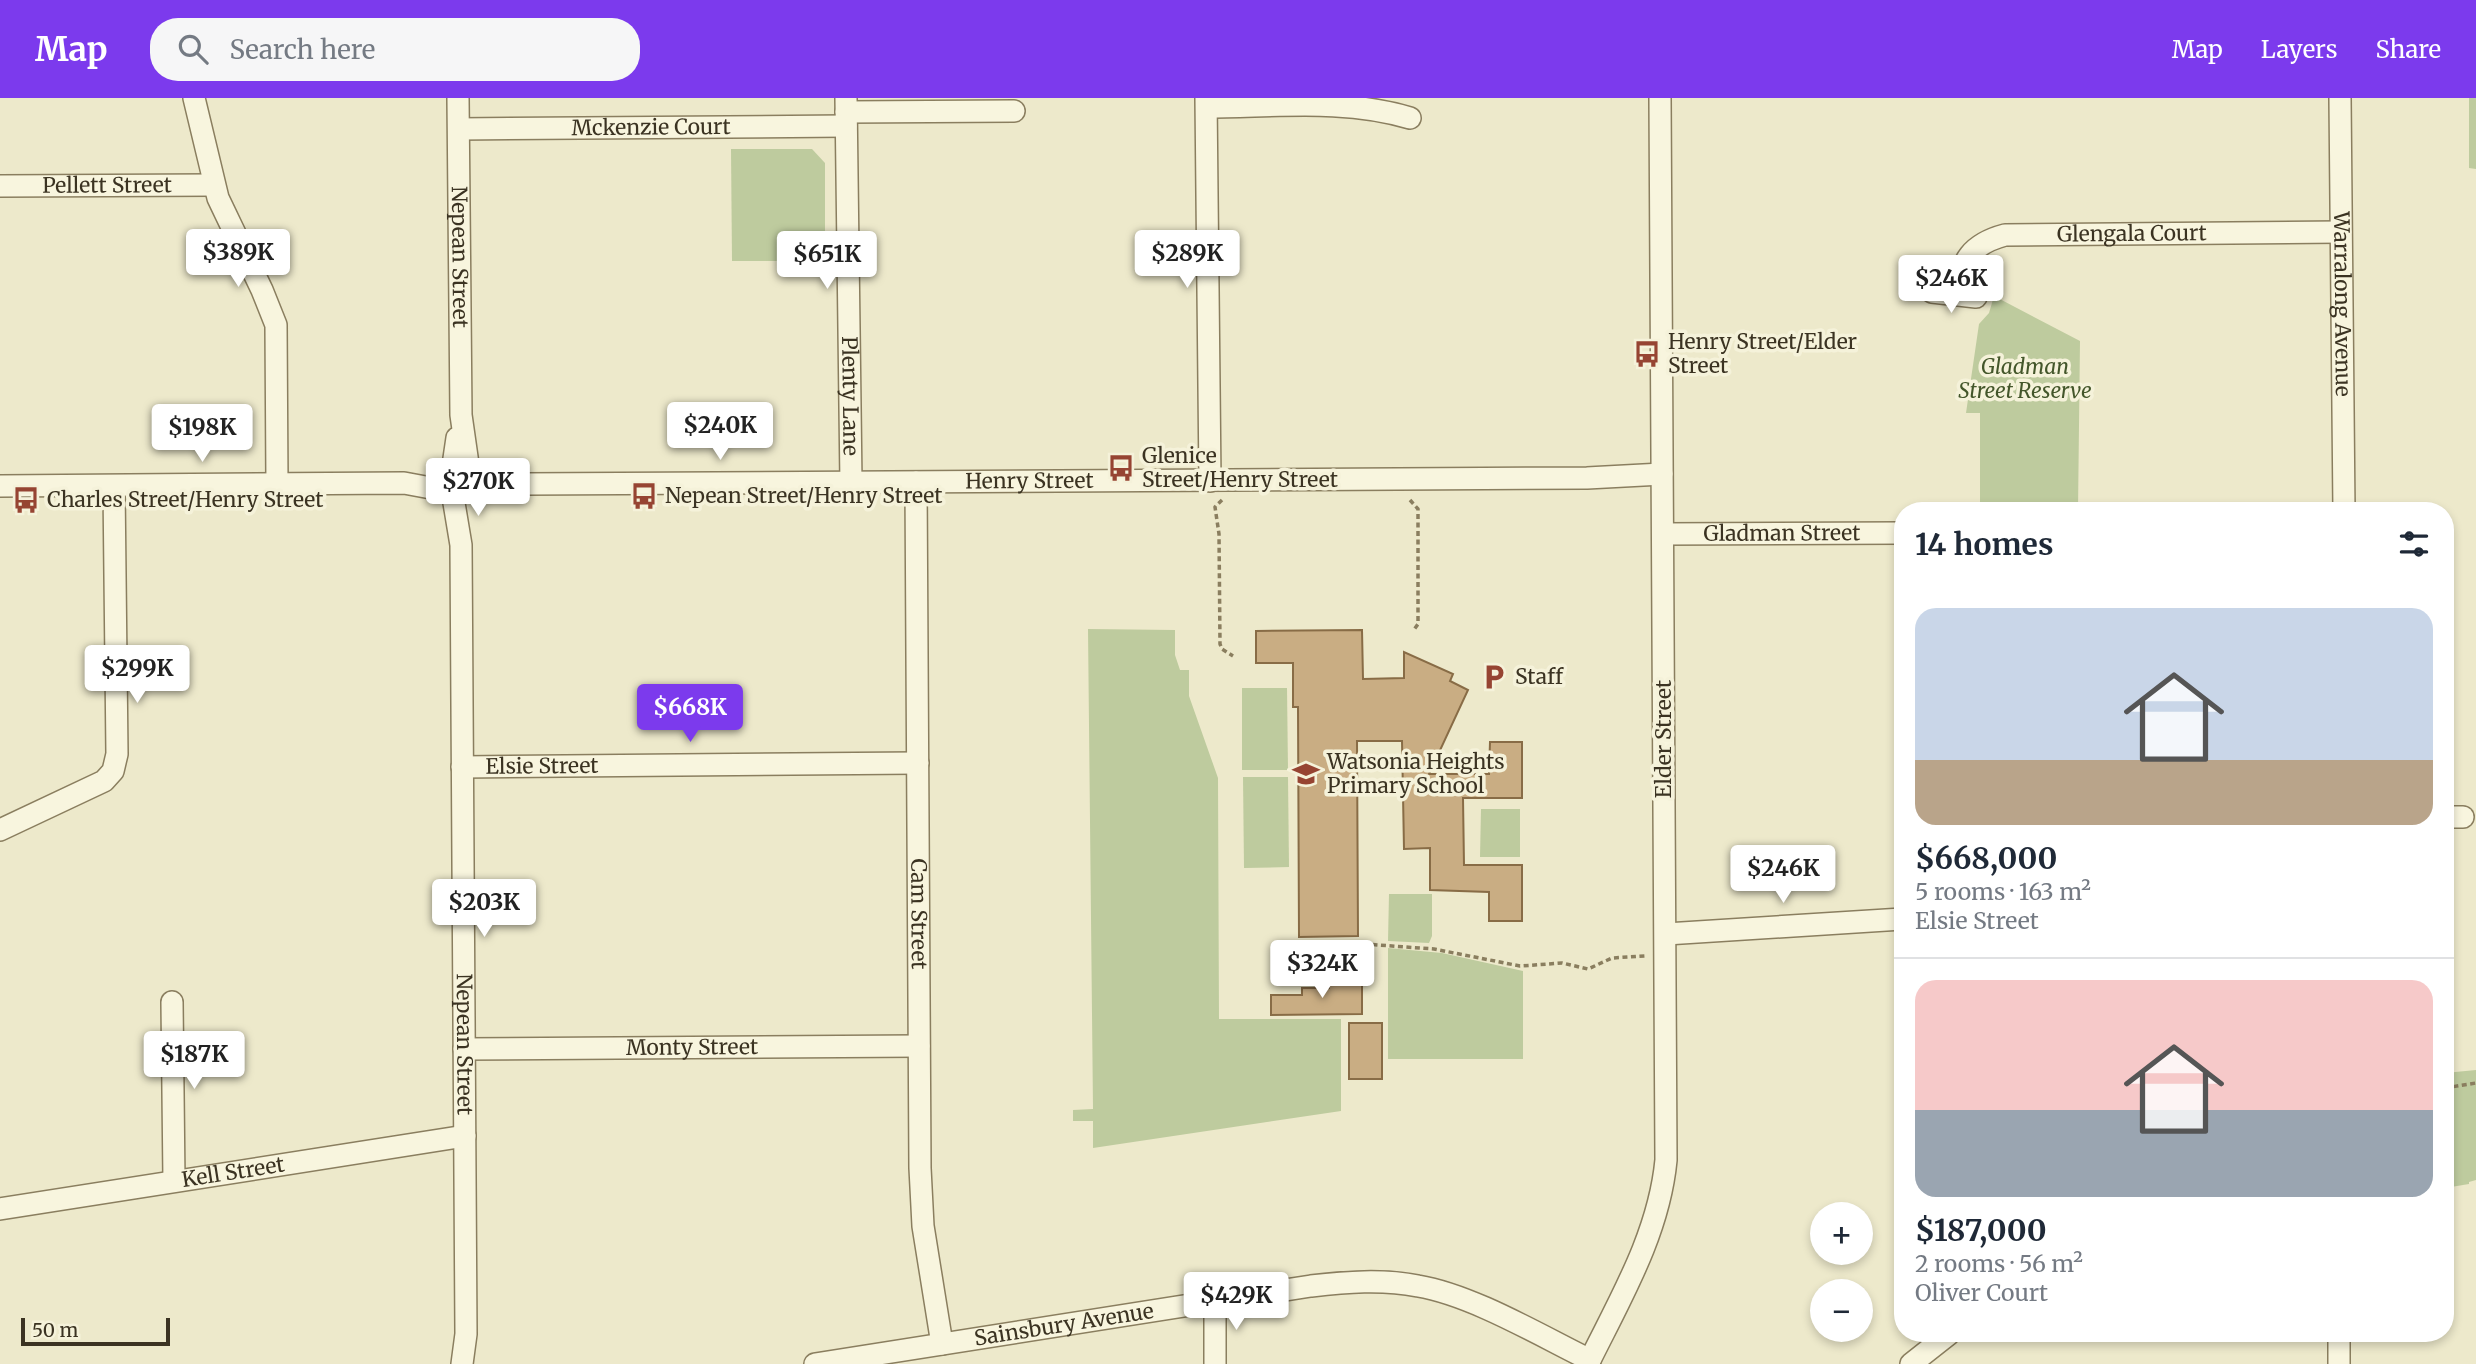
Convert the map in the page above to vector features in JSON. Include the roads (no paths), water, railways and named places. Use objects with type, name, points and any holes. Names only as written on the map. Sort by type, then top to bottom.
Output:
[{"type":"street","points":[[194,98],[223,212],[262,290],[276,325],[277,484]]},
{"type":"street","name":"Nepean Street","points":[[458,98],[466,1334],[462,1364]]},
{"type":"street","name":"Elder Street","points":[[1589,1362],[1639,1258],[1661,1195],[1667,1140],[1660,98]]},
{"type":"street","name":"Warralong Avenue","points":[[2340,98],[2344,502]]},
{"type":"street","points":[[1210,481],[1206,102],[1350,106],[1410,118]]},
{"type":"street","name":"Mckenzie Court","points":[[458,130],[846,112],[1014,111]]},
{"type":"street","name":"Plenty Lane","points":[[846,112],[851,482]]},
{"type":"street","name":"Pellett Street","points":[[0,186],[214,185]]},
{"type":"street","name":"Glengala Court","points":[[1955,294],[1960,271],[1966,259],[1986,241],[2006,235],[2341,232]]},
{"type":"street","points":[[1932,292],[1976,297]]},
{"type":"street","name":"Henry Street","points":[[0,486],[1210,481],[1587,478],[1662,474]]},
{"type":"street","name":"Cam Street","points":[[916,482],[921,1196],[923,1226],[942,1344]]},
{"type":"street","points":[[0,830],[99,784],[113,771],[117,754],[114,486]]},
{"type":"street","name":"Gladman Street","points":[[1662,534],[1894,533]]},
{"type":"street","name":"Elsie Street","points":[[462,767],[918,763]]},
{"type":"street","points":[[1666,934],[1894,920]]},
{"type":"street","points":[[172,1002],[174,1181]]},
{"type":"street","name":"Monty Street","points":[[464,1049],[919,1046]]},
{"type":"street","name":"Kell Street","points":[[0,1209],[465,1136]]},
{"type":"street","name":"Sainsbury Avenue","points":[[824,1363],[1215,1301],[1344,1283],[1389,1282],[1417,1285],[1474,1304],[1589,1362]]},
{"type":"street","points":[[1215,1301],[1215,1364]]},
{"type":"street","name":"Nepean Street","points":[[466,1334],[471,1364]]},
{"type":"street","points":[[1911,1364],[1938,1342]]},
{"type":"street","points":[[2339,1342],[2339,1364]]},
{"type":"place","name":"Henry Street/Elder Street","points":[[1647,354]]},
{"type":"place","name":"Glenice Street/Henry Street","points":[[1121,468]]},
{"type":"place","name":"Nepean Street/Henry Street","points":[[644,496]]},
{"type":"place","name":"Charles Street/Henry Street","points":[[26,500]]},
{"type":"place","name":"Staff","points":[[1494,677]]},
{"type":"place","name":"Watsonia Heights Primary School","points":[[1306,774]]},
{"type":"park label","name":"Gladman Street Reserve","points":[[2025,379]]}]
